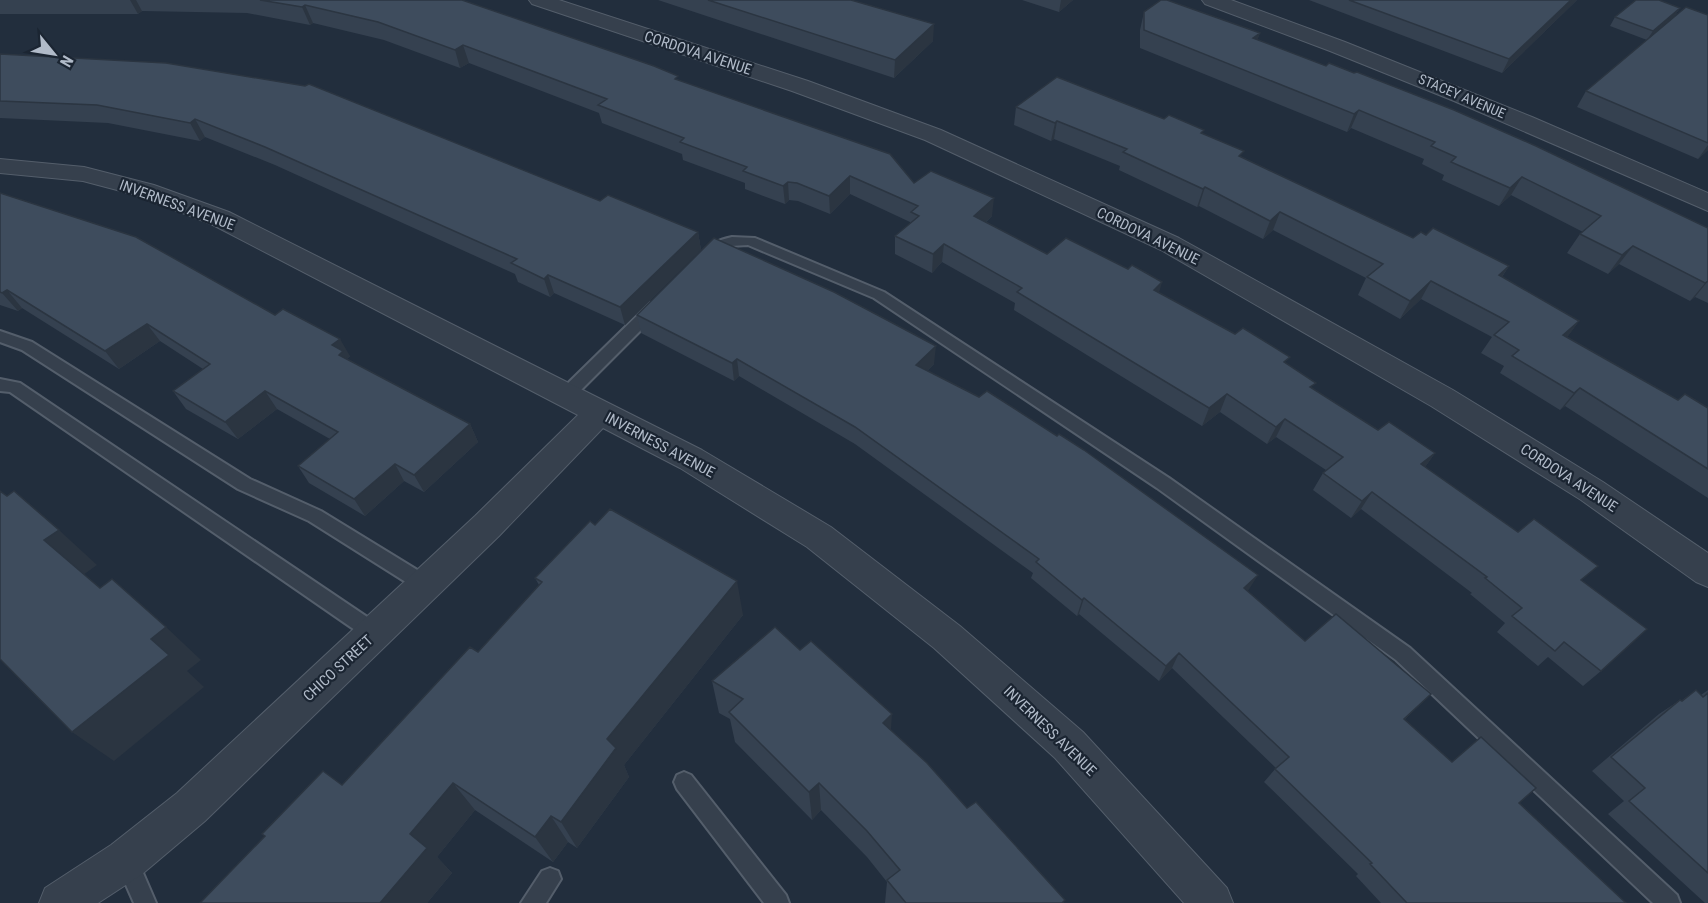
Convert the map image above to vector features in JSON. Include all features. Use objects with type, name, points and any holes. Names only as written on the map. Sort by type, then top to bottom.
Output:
[{"type":"street","name":"CORDOVA AVENUE","points":[[539,0],[800,86],[933,135],[1170,244],[1442,398],[1592,490],[1708,572]]},
{"type":"street","name":"STACEY AVENUE","points":[[1212,0],[1388,65],[1573,142],[1708,203]]},
{"type":"street","name":"INVERNESS AVENUE","points":[[0,166],[84,174],[145,190],[220,218],[691,459],[819,537],[947,637],[1069,745],[1212,903]]},
{"type":"street","name":"CHICO STREET","points":[[60,903],[126,860],[191,807],[487,526],[599,412]]},
{"type":"lane","points":[[692,270],[717,245],[730,240],[750,241],[879,295],[1163,483],[1404,654],[1669,903]]},
{"type":"lane","points":[[566,395],[667,295]]},
{"type":"lane","points":[[0,336],[27,346],[244,484],[275,495],[315,514],[426,585]]},
{"type":"lane","points":[[0,385],[14,387],[375,633]]},
{"type":"lane","points":[[684,782],[778,903]]},
{"type":"lane","points":[[126,860],[145,903]]},
{"type":"lane","points":[[532,903],[550,879]]},
{"type":"building","points":[[260,0],[462,0],[654,66],[678,76],[675,79],[890,154],[914,183],[931,171],[994,198],[974,216],[1047,254],[1066,238],[1128,269],[1132,265],[1162,282],[1154,290],[1235,334],[1243,328],[1290,357],[1284,362],[1316,383],[1310,387],[1378,430],[1389,422],[1435,453],[1421,464],[1518,532],[1534,519],[1598,566],[1581,580],[1647,629],[1601,671],[1564,642],[1555,651],[1512,616],[1522,608],[1485,578],[1487,577],[1372,492],[1362,501],[1323,473],[1343,457],[1285,419],[1276,427],[1227,394],[1209,408],[1017,292],[1022,288],[944,244],[933,254],[895,236],[919,216],[911,212],[918,206],[850,176],[829,196],[797,183],[788,182],[783,186],[743,171],[747,167],[680,142],[684,138],[598,105],[607,99],[463,45],[455,50],[378,22],[305,5],[302,7]]},
{"type":"building","points":[[708,0],[851,0],[934,24],[895,60]]},
{"type":"building","points":[[1161,0],[1167,0],[1260,33],[1253,38],[1326,66],[1329,63],[1354,73],[1357,72],[1454,110],[1536,146],[1708,228],[1708,281],[1705,283],[1633,246],[1622,255],[1580,234],[1601,216],[1522,177],[1510,188],[1451,162],[1456,157],[1431,146],[1435,142],[1359,110],[1354,114],[1144,30],[1144,12]]},
{"type":"building","points":[[1349,0],[1571,0],[1509,59]]},
{"type":"building","points":[[1636,0],[1659,0],[1680,8],[1653,31],[1615,17]]},
{"type":"building","points":[[1686,7],[1708,15],[1708,143],[1586,91]]},
{"type":"building","points":[[0,54],[166,63],[305,86],[309,84],[600,201],[608,195],[698,232],[620,307],[548,275],[544,279],[511,263],[517,259],[265,147],[195,119],[190,123],[97,105],[0,101]]},
{"type":"building","points":[[1057,77],[1164,119],[1169,115],[1204,130],[1201,133],[1244,151],[1239,156],[1413,238],[1421,232],[1426,235],[1433,228],[1509,266],[1499,275],[1579,321],[1563,335],[1678,400],[1685,394],[1708,408],[1708,469],[1580,388],[1574,393],[1512,356],[1519,350],[1494,335],[1509,322],[1431,281],[1410,301],[1367,277],[1383,264],[1280,212],[1270,221],[1205,187],[1203,189],[1123,152],[1127,149],[1016,107]]},
{"type":"building","points":[[0,193],[136,237],[275,315],[283,309],[340,339],[332,345],[343,351],[339,355],[470,424],[414,475],[395,464],[354,499],[298,466],[338,432],[265,391],[225,422],[173,391],[210,364],[147,324],[105,351],[7,290],[0,292]]},
{"type":"building","points":[[714,238],[834,292],[936,346],[916,365],[979,397],[987,391],[1057,436],[1059,434],[1084,450],[1258,575],[1244,588],[1305,641],[1336,614],[1431,694],[1404,719],[1452,762],[1481,737],[1536,788],[1519,803],[1626,903],[1407,903],[1370,864],[1372,863],[1275,769],[1289,757],[1179,653],[1166,666],[1084,598],[1082,600],[1036,562],[1039,559],[855,427],[737,359],[732,363],[637,315]]},
{"type":"building","points":[[0,491],[7,496],[14,491],[59,530],[44,540],[100,588],[112,579],[166,627],[151,639],[169,655],[72,732],[0,659]]},
{"type":"building","points":[[610,509],[737,581],[607,739],[616,748],[561,822],[551,816],[535,837],[453,783],[410,834],[427,848],[380,903],[200,903],[265,836],[262,834],[323,771],[342,785],[470,647],[478,652],[542,582],[535,578],[590,521],[595,525]]},
{"type":"building","points":[[775,627],[800,650],[811,641],[892,714],[883,723],[927,763],[967,808],[976,802],[1065,900],[1062,903],[906,903],[887,880],[900,870],[867,831],[819,783],[809,792],[729,712],[743,699],[712,681]]},
{"type":"building","points":[[1696,690],[1703,697],[1708,693],[1708,873],[1629,801],[1645,788],[1611,757],[1680,700],[1682,701]]}]
